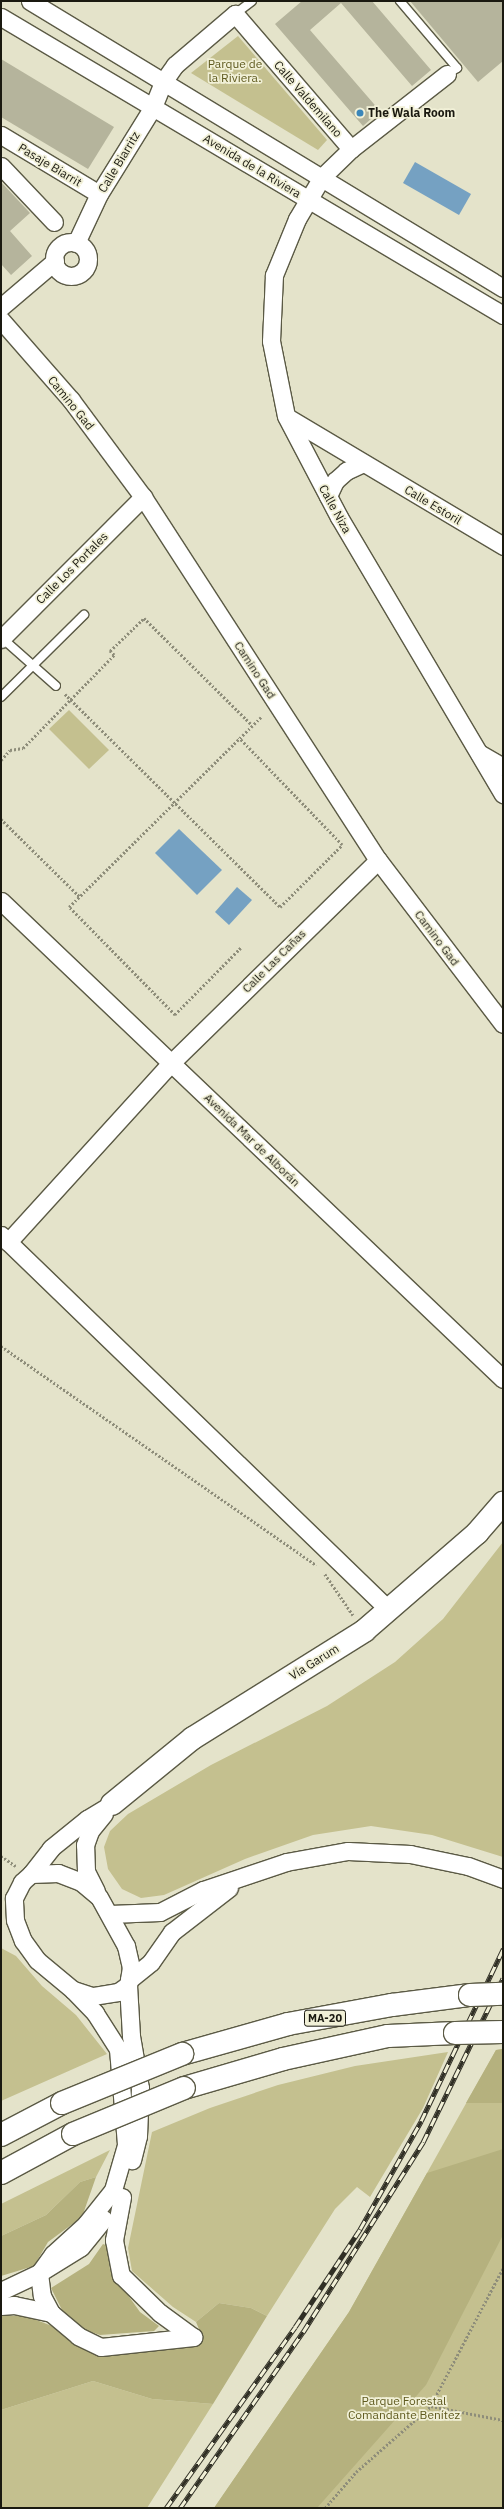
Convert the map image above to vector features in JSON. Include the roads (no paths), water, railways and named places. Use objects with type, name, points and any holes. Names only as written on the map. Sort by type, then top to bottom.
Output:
[{"type":"main road","name":"Vía Garum","points":[[112,1804],[193,1738],[364,1631],[477,1533],[503,1503]]},
{"type":"main road","name":"MA-20","points":[[1,2135],[62,2103],[182,2054],[288,2024],[392,2005],[470,1995],[503,1994]]},
{"type":"main road","name":"MA-20","points":[[1,2173],[73,2134],[184,2088],[283,2059],[388,2036],[503,2032]]},
{"type":"street","points":[[30,1],[503,288]]},
{"type":"street","name":"Calle Biarritz","points":[[76,243],[99,194],[153,107],[163,82],[175,65],[235,14]]},
{"type":"street","name":"Calle Valdemilano","points":[[235,14],[351,149]]},
{"type":"street","name":"Avenida de la Riviera","points":[[1,17],[503,315]]},
{"type":"street","name":"Calle Niza","points":[[447,74],[351,149],[322,177],[308,199],[274,275],[271,341],[286,416],[328,496],[503,794]]},
{"type":"street","name":"Pasaje Biarrit","points":[[1,135],[99,194]]},
{"type":"street","points":[[1,166],[54,222]]},
{"type":"street","points":[[1,307],[55,261],[61,246],[76,243],[88,254],[88,265],[82,272],[74,276],[65,275],[58,270],[55,261]]},
{"type":"street","name":"Camino Gad","points":[[1,320],[71,400],[143,497],[378,860],[503,1024]]},
{"type":"street","name":"Calle Estoril","points":[[286,416],[503,546]]},
{"type":"street","points":[[328,496],[335,481],[346,471],[363,463]]},
{"type":"street","name":"Calle Los Portales","points":[[2,639],[143,497]]},
{"type":"street","points":[[478,752],[503,767]]},
{"type":"street","name":"Calle Las Cañas","points":[[5,1239],[171,1064],[378,860]]},
{"type":"street","name":"Avenida Mar de Alborán","points":[[1,902],[503,1379]]},
{"type":"street","points":[[5,1239],[389,1610]]},
{"type":"street","name":"Vía Garum","points":[[31,1874],[51,1848],[87,1819],[112,1804]]},
{"type":"street","name":"Vía Garum","points":[[99,1897],[86,1871],[84,1845],[90,1831],[112,1804]]},
{"type":"street","points":[[110,1914],[160,1912],[203,1890],[286,1862],[348,1851],[410,1854],[497,1876]]},
{"type":"street","points":[[58,1873],[81,1882],[99,1897],[110,1914],[126,1946],[131,1967],[128,1982],[131,2036],[140,2088],[138,2136],[122,2197],[114,2240],[121,2275],[160,2313],[193,2337],[101,2348],[78,2336],[51,2313],[42,2296],[40,2273],[53,2254],[86,2224],[113,2190],[126,2144],[118,2049],[94,2013],[73,1990],[37,1960],[23,1941],[7,1902],[22,1882],[31,1874],[58,1873]]},
{"type":"street","points":[[73,1990],[92,1996],[118,1992],[151,1962],[172,1932],[242,1878]]},
{"type":"street","points":[[1,2291],[40,2273],[81,2247],[122,2197]]},
{"type":"street","points":[[1,2306],[14,2305],[51,2313]]},
{"type":"lane","points":[[235,14],[252,1]]},
{"type":"lane","points":[[400,1],[457,68],[447,74]]},
{"type":"lane","points":[[1,698],[84,616]]},
{"type":"lane","points":[[2,639],[56,686]]},
{"type":"water","points":[[415,162],[471,194],[459,215],[403,183]]},
{"type":"water","points":[[179,829],[222,870],[197,895],[155,853]]},
{"type":"water","points":[[237,887],[252,900],[229,925],[215,912]]},
{"type":"railway","points":[[166,2508],[295,2327],[360,2229],[421,2121],[503,1949]]},
{"type":"railway","points":[[180,2508],[303,2332],[423,2142],[503,1978]]},
{"type":"place","name":"The Wala Room","points":[[360,113]]},
{"type":"park label","name":"Parque de la Riviera.","points":[[235,71]]},
{"type":"park label","name":"Parque Forestal Comandante Benítez","points":[[404,2408]]}]
